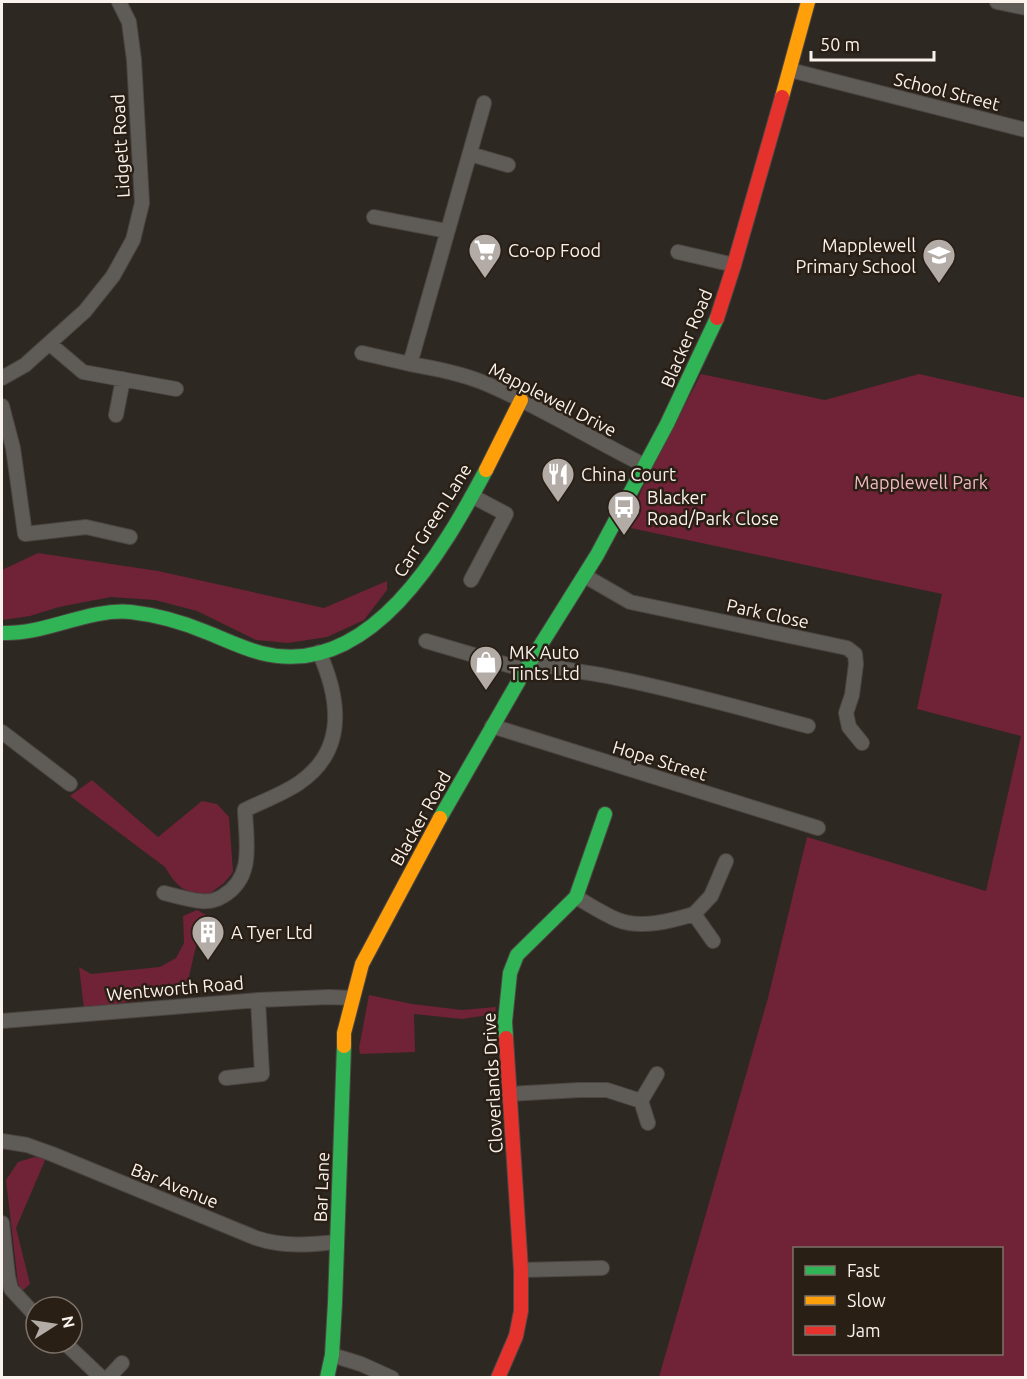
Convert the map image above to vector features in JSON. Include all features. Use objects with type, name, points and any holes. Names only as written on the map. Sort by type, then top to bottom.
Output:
[{"type":"main road","name":"Blacker Road","points":[[352,998],[362,964],[373,943],[492,726],[585,576],[667,424],[706,344],[722,305],[734,265],[808,2]]},
{"type":"main road","name":"Carr Green Lane","points":[[2,633],[40,629],[105,612],[127,612],[155,615],[259,653],[279,656],[319,652],[349,642],[370,628],[405,596],[424,571],[472,496],[521,400]]},
{"type":"main road","name":"Cloverlands Drive","points":[[498,1377],[516,1336],[521,1311],[521,1270],[505,1022],[510,973],[517,955],[576,897],[605,814]]},
{"type":"main road","name":"Bar Lane","points":[[327,1377],[332,1355],[342,1077],[345,1033],[352,998]]},
{"type":"street","name":"Lidgett Road","points":[[2,378],[25,365],[85,311],[113,276],[133,240],[142,202],[134,60],[129,22],[119,2]]},
{"type":"street","points":[[998,2],[1026,8]]},
{"type":"street","name":"School Street","points":[[790,70],[1026,130]]},
{"type":"street","points":[[410,364],[484,103]]},
{"type":"street","points":[[470,154],[508,165]]},
{"type":"street","points":[[374,217],[447,231]]},
{"type":"street","points":[[678,252],[734,265]]},
{"type":"street","points":[[50,344],[83,372],[176,389]]},
{"type":"street","name":"Mapplewell Drive","points":[[362,353],[445,371],[481,382],[521,400],[644,465]]},
{"type":"street","points":[[116,415],[123,379]]},
{"type":"street","points":[[2,406],[13,448],[25,534],[86,527],[130,537]]},
{"type":"street","points":[[471,580],[506,514],[472,496]]},
{"type":"street","name":"Park Close","points":[[585,576],[630,602],[847,648],[855,654],[856,664],[852,695],[846,713],[849,727],[862,743]]},
{"type":"street","points":[[426,641],[528,665],[649,685],[808,726]]},
{"type":"street","points":[[164,893],[202,902],[218,899],[232,890],[242,879],[246,863],[245,810],[298,783],[313,772],[324,757],[336,724],[336,704],[331,682],[319,652]]},
{"type":"street","name":"Hope Street","points":[[492,726],[818,828]]},
{"type":"street","points":[[2,732],[70,784]]},
{"type":"street","points":[[576,897],[621,921],[644,923],[670,921],[694,914],[711,896],[726,861]]},
{"type":"street","points":[[694,914],[713,941]]},
{"type":"street","name":"Wentworth Road","points":[[2,1021],[258,1000],[352,998]]},
{"type":"street","points":[[226,1078],[262,1074],[258,1000]]},
{"type":"street","points":[[648,1122],[641,1101],[657,1074]]},
{"type":"street","points":[[509,1094],[607,1090],[641,1101]]},
{"type":"street","name":"Bar Avenue","points":[[2,1141],[27,1145],[52,1154],[265,1241],[275,1244],[303,1245],[337,1242]]},
{"type":"street","points":[[2,1223],[11,1289],[24,1303]]},
{"type":"street","points":[[521,1270],[602,1268]]},
{"type":"street","points":[[78,1355],[102,1377]]},
{"type":"street","points":[[332,1355],[392,1377]]},
{"type":"street","points":[[108,1377],[122,1363]]},
{"type":"green space","name":"Mapplewell Park","points":[[701,374],[825,400],[919,374],[1025,398],[1025,1377],[659,1377],[768,998],[807,837],[986,891],[1021,736],[917,709],[942,594],[626,527],[647,478]]},
{"type":"green space","points":[[38,553],[158,571],[324,608],[387,581],[387,590],[364,620],[327,637],[288,643],[256,640],[197,611],[155,600],[111,597],[59,607],[30,616],[2,620],[2,570]]},
{"type":"green space","points":[[92,780],[158,837],[202,801],[217,804],[229,817],[233,872],[224,883],[209,894],[188,891],[178,885],[165,867],[70,796]]},
{"type":"green space","points":[[197,910],[210,917],[214,930],[209,939],[198,938],[185,993],[84,1009],[79,967],[91,974],[160,967],[176,958],[184,943],[183,916]]},
{"type":"green space","points":[[369,995],[412,1004],[462,1010],[496,1007],[495,1014],[462,1019],[414,1014],[415,1052],[360,1054],[359,1048]]},
{"type":"green space","points":[[34,1157],[46,1158],[16,1228],[30,1284],[22,1291],[18,1283],[6,1180],[18,1162]]},
{"type":"traffic: fast","points":[[440,818],[525,670],[597,555],[667,424],[717,318]]},
{"type":"traffic: fast","points":[[2,633],[35,630],[98,614],[131,612],[179,622],[261,653],[300,656],[336,647],[369,628],[399,602],[425,570],[448,536],[486,470]]},
{"type":"traffic: fast","points":[[506,1038],[505,1022],[510,973],[517,955],[576,897],[605,814]]},
{"type":"traffic: fast","points":[[327,1378],[332,1355],[335,1303],[344,1046]]},
{"type":"traffic: slow","points":[[782,97],[808,2]]},
{"type":"traffic: slow","points":[[486,470],[521,400]]},
{"type":"traffic: slow","points":[[344,1046],[344,1033],[362,964],[440,818]]},
{"type":"traffic: jam","points":[[717,318],[782,97]]},
{"type":"traffic: jam","points":[[498,1378],[516,1336],[521,1311],[521,1270],[506,1038]]},
{"type":"place","name":"Co-op Food","points":[[485,279]]},
{"type":"place","name":"Mapplewell Primary School","points":[[939,284]]},
{"type":"place","name":"China Court","points":[[558,503]]},
{"type":"place","name":"Blacker Road/Park Close","points":[[624,536]]},
{"type":"place","name":"MK Auto Tints Ltd","points":[[486,691]]},
{"type":"place","name":"A Tyer Ltd","points":[[208,961]]}]
